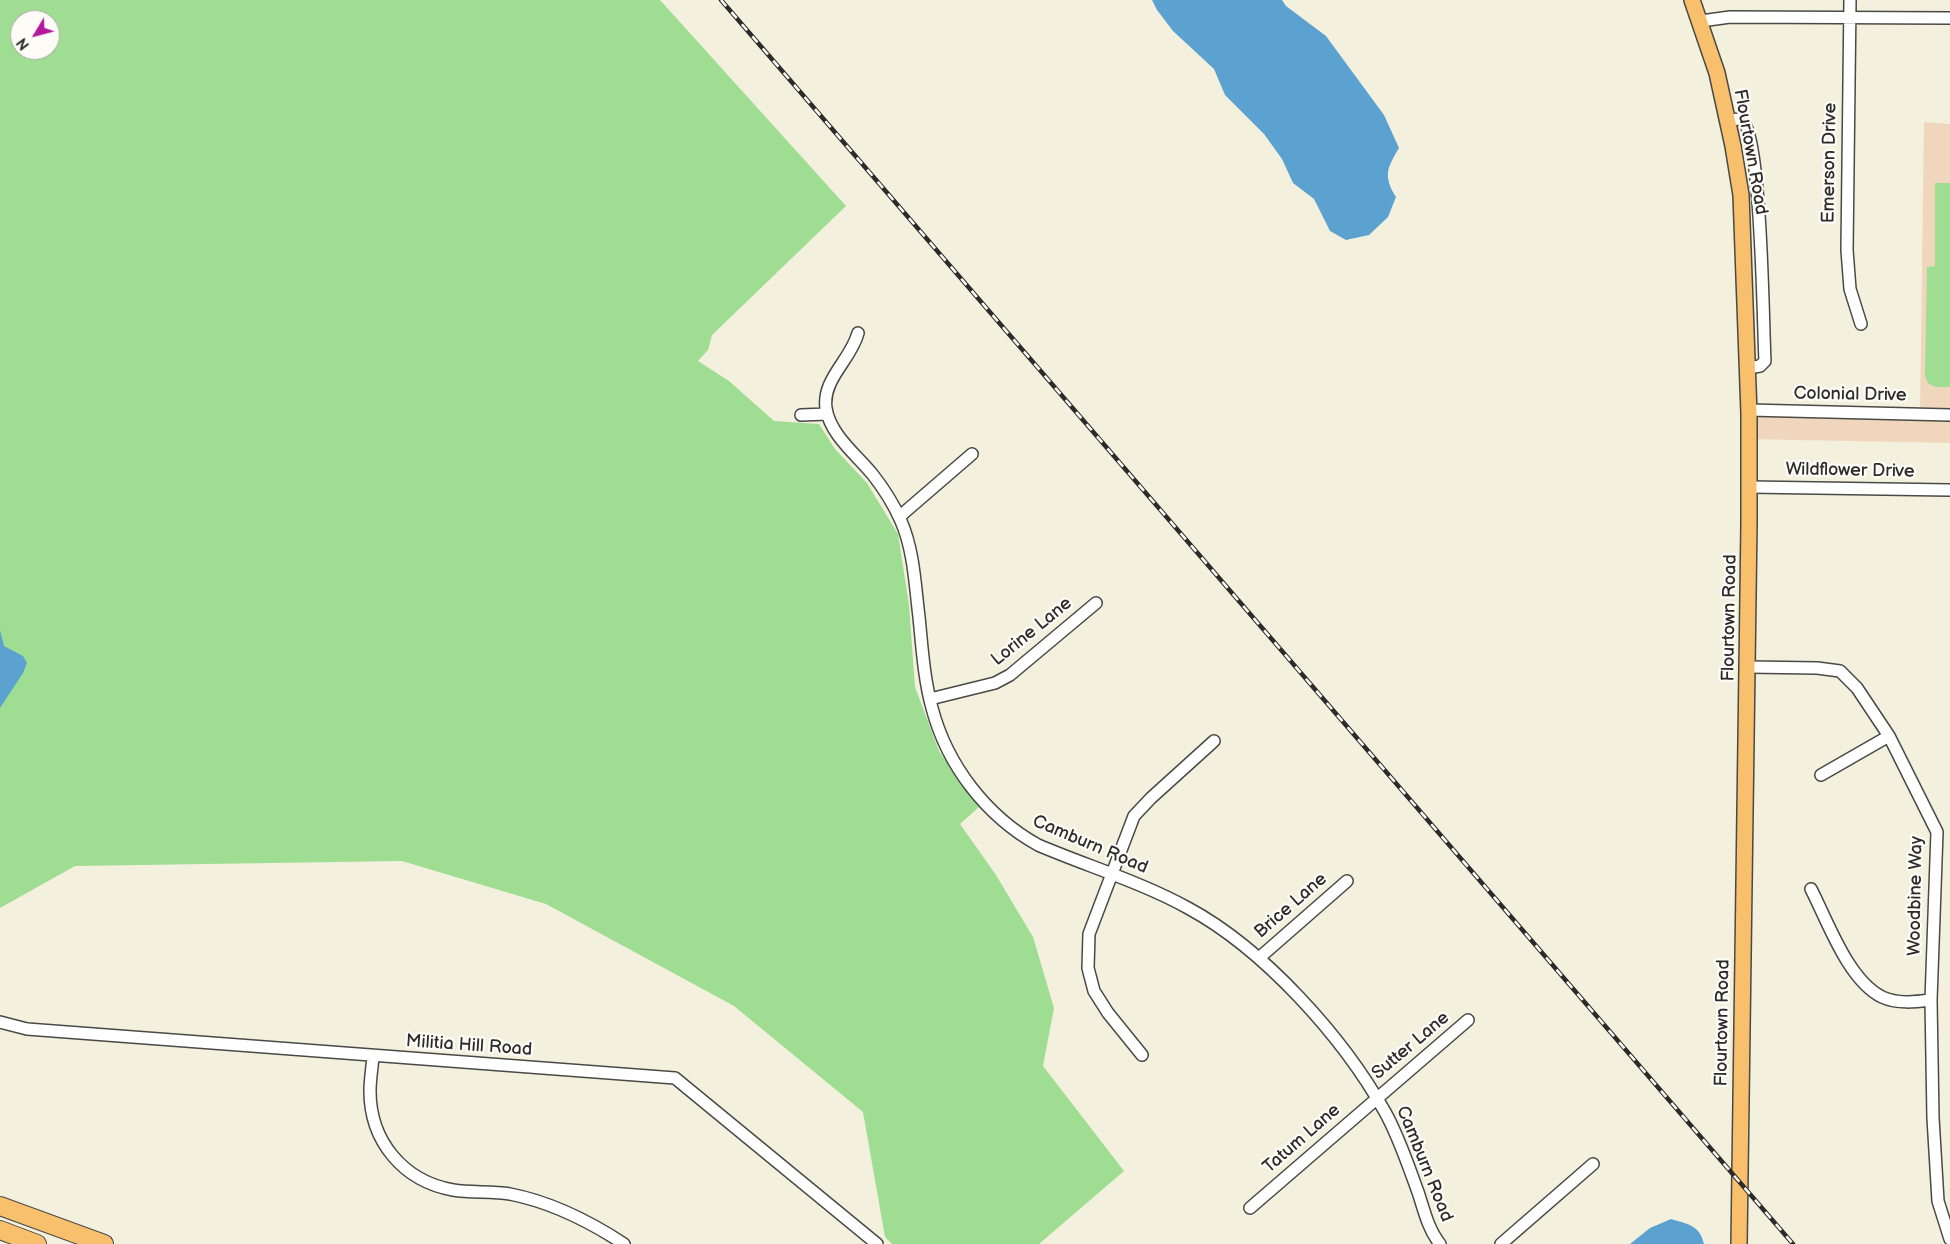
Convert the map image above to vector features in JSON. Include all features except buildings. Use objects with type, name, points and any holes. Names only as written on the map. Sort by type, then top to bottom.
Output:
[{"type":"highway","points":[[0,1206],[104,1244]]},
{"type":"highway","points":[[0,1230],[37,1244]]},
{"type":"main road","name":"Flourtown Road","points":[[1692,0],[1701,21],[1717,73],[1728,120],[1741,195],[1748,368],[1748,667],[1739,1244]]},
{"type":"street","name":"Emerson Drive","points":[[1850,0],[1848,276],[1861,324]]},
{"type":"street","points":[[1701,21],[1730,17],[1950,18]]},
{"type":"street","name":"Camburn Road","points":[[858,333],[851,352],[827,390],[827,414],[838,436],[882,487],[899,517],[912,563],[930,699],[936,722],[961,773],[1006,824],[1038,846],[1188,908],[1229,934],[1296,994],[1377,1098],[1396,1132],[1429,1224],[1440,1244]]},
{"type":"street","name":"Colonial Drive","points":[[1749,410],[1950,415]]},
{"type":"street","points":[[801,415],[827,414]]},
{"type":"street","points":[[899,517],[972,454]]},
{"type":"street","name":"Wildflower Drive","points":[[1749,487],[1950,490]]},
{"type":"street","name":"Lorine Lane","points":[[930,699],[995,682],[1010,675],[1096,602]]},
{"type":"street","name":"Woodbine Way","points":[[1748,667],[1817,668],[1840,671],[1857,688],[1889,736],[1937,832],[1931,1000],[1933,1118],[1938,1201],[1950,1239]]},
{"type":"street","points":[[1821,775],[1889,736]]},
{"type":"street","points":[[1142,1055],[1098,998],[1092,985],[1088,968],[1087,950],[1092,922],[1130,825],[1139,810],[1214,741]]},
{"type":"street","points":[[1937,857],[1950,857]]},
{"type":"street","name":"Brice Lane","points":[[1258,958],[1347,881]]},
{"type":"street","points":[[1811,889],[1858,977],[1883,997],[1906,1002],[1931,1000]]},
{"type":"street","name":"Sutter Lane","points":[[1377,1098],[1468,1020]]},
{"type":"street","name":"Militia Hill Road","points":[[0,1022],[27,1029],[373,1057],[675,1078],[877,1244]]},
{"type":"street","points":[[373,1057],[370,1091],[374,1122],[384,1146],[406,1170],[441,1187],[510,1194],[547,1204],[588,1223],[624,1244]]},
{"type":"street","name":"Tatum Lane","points":[[1250,1208],[1377,1098]]},
{"type":"street","points":[[1501,1244],[1594,1164]]},
{"type":"shaded area","points":[[1924,122],[1950,124],[1950,443],[1749,439],[1749,410],[1920,414]]},
{"type":"green space","points":[[0,0],[660,0],[846,206],[712,335],[708,350],[698,361],[729,381],[774,421],[819,424],[835,449],[867,483],[898,534],[909,605],[915,687],[939,751],[979,807],[960,824],[996,875],[1033,937],[1054,1008],[1043,1066],[1124,1171],[1039,1244],[892,1244],[885,1237],[863,1112],[734,1006],[546,904],[402,861],[75,866],[0,908]]},
{"type":"green space","points":[[1935,183],[1950,183],[1950,387],[1931,385],[1925,376],[1927,267],[1935,266]]},
{"type":"water","points":[[1152,0],[1282,0],[1286,6],[1326,36],[1384,115],[1399,148],[1388,172],[1389,183],[1396,197],[1388,217],[1369,235],[1346,240],[1330,231],[1314,199],[1293,183],[1282,159],[1264,134],[1225,95],[1214,69],[1173,31]]},
{"type":"water","points":[[0,630],[4,646],[23,656],[27,663],[23,673],[0,708]]},
{"type":"water","points":[[1671,1219],[1696,1229],[1704,1244],[1630,1244],[1650,1228]]},
{"type":"railway","points":[[721,0],[1793,1244]]}]
